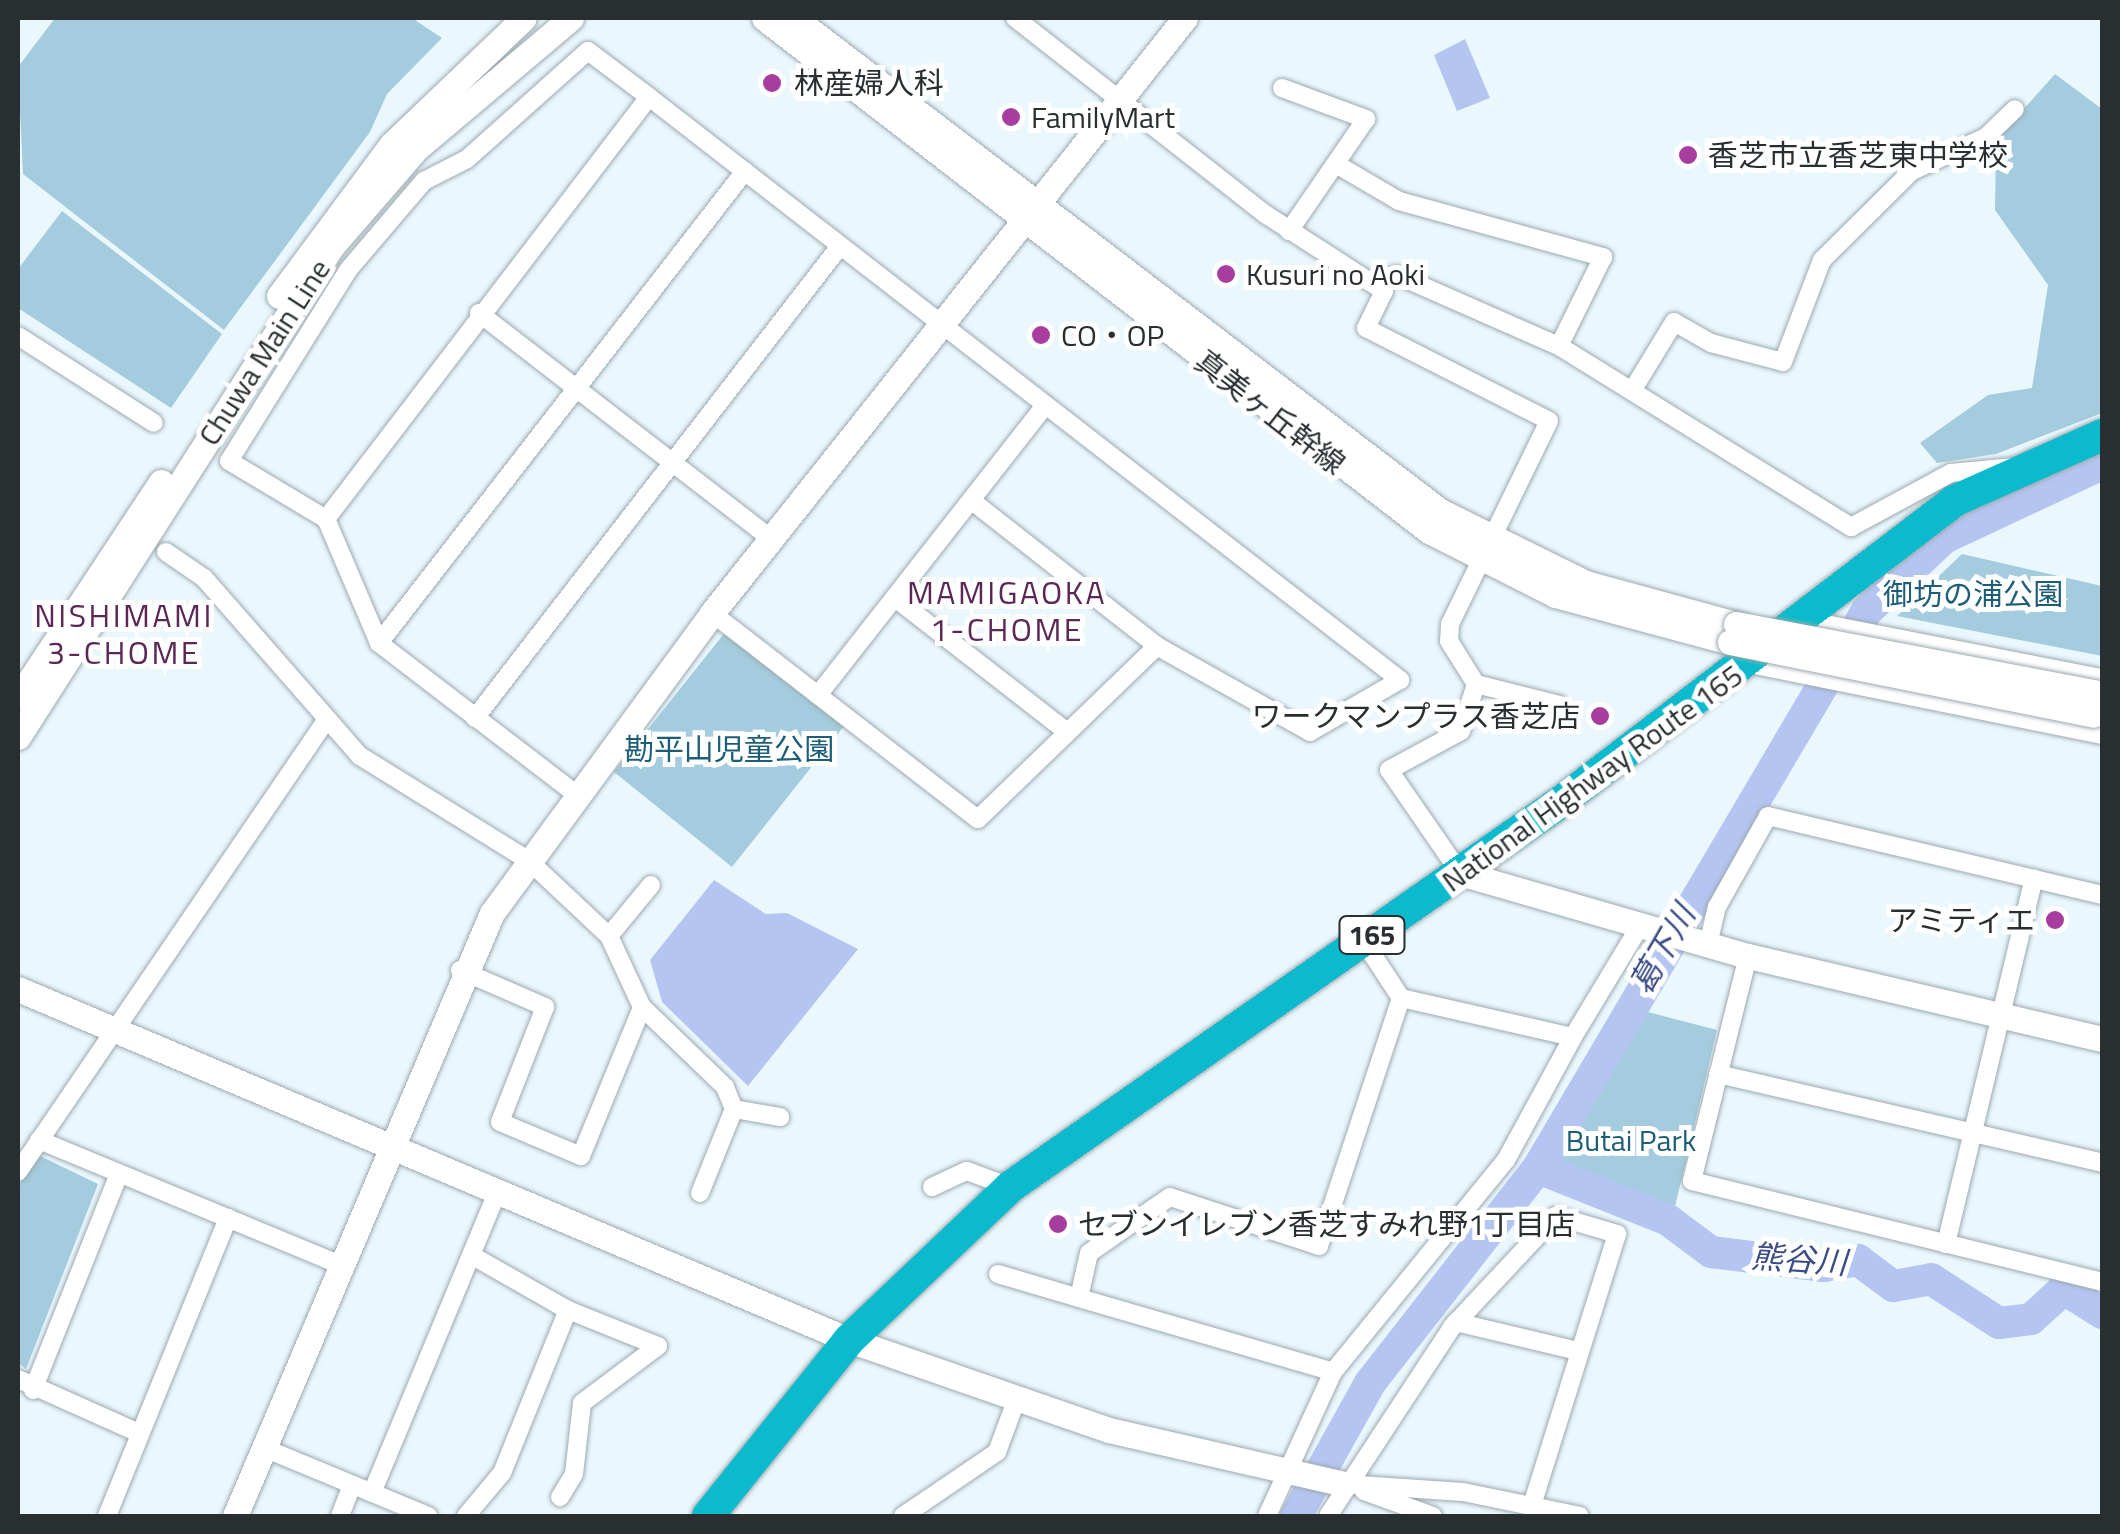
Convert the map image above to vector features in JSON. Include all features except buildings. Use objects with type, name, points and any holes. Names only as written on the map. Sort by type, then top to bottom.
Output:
[{"type":"highway","name":"National Highway Route 165","points":[[708,1516],[849,1340],[1010,1187],[1460,874],[1739,643],[1814,622],[1954,502],[2015,466],[2102,435]]},
{"type":"street","name":"Chuwa Main Line","points":[[18,698],[316,238],[392,144],[524,18]]},
{"type":"street","name":"Chuwa Main Line","points":[[18,736],[332,246],[416,149],[572,18]]},
{"type":"street","name":"真美ヶ丘幹線","points":[[764,18],[1032,213]]},
{"type":"street","name":"真美ヶ丘幹線","points":[[794,18],[1356,478],[1483,549],[1739,643],[2100,705]]},
{"type":"street","points":[[1016,18],[1289,231],[1384,291],[1366,328],[1549,422],[1483,549],[1450,640],[1476,684],[1559,705]]},
{"type":"street","points":[[236,1516],[460,970],[528,860],[712,612],[1032,213],[1118,97],[1185,18]]},
{"type":"street","points":[[578,795],[379,643],[326,519],[229,461],[350,269],[424,181],[467,158],[588,51],[1400,680],[1310,732],[1157,646],[972,500]]},
{"type":"street","points":[[1282,88],[1366,119],[1289,231]]},
{"type":"street","points":[[326,519],[648,96]]},
{"type":"street","points":[[1635,386],[1674,322],[1710,343],[1783,362],[1822,260],[1912,171],[1986,137],[2014,109]]},
{"type":"street","points":[[1336,164],[1399,202],[1604,257],[1559,346]]},
{"type":"street","points":[[379,643],[744,171]]},
{"type":"street","points":[[475,718],[840,246]]},
{"type":"street","points":[[1372,282],[1397,274],[1559,346],[1635,386],[1852,528],[1961,470],[2015,466]]},
{"type":"street","points":[[479,314],[771,539]]},
{"type":"street","points":[[18,336],[154,423]]},
{"type":"street","points":[[818,694],[1046,405]]},
{"type":"street","points":[[166,552],[204,578],[360,756],[528,860],[610,936],[642,1007],[725,1088],[734,1108],[700,1194]]},
{"type":"street","points":[[895,598],[1067,732]]},
{"type":"street","points":[[712,612],[978,819],[1157,646]]},
{"type":"street","points":[[1814,622],[1870,632],[2100,705]]},
{"type":"street","points":[[1739,643],[1788,672],[1843,682],[2100,705]]},
{"type":"street","points":[[1476,684],[1461,731],[1390,770],[1460,874],[1748,956],[2102,1039]]},
{"type":"street","points":[[18,1172],[327,719]]},
{"type":"street","points":[[1698,942],[1768,816],[2102,895]]},
{"type":"street","points":[[1946,1244],[2034,878]]},
{"type":"street","points":[[610,936],[651,885]]},
{"type":"street","points":[[1268,1516],[1333,1372],[1506,1160],[1573,1037],[1647,928]]},
{"type":"street","points":[[1364,940],[1401,998],[1573,1037]]},
{"type":"street","points":[[1748,956],[1692,1181],[2102,1282]]},
{"type":"street","points":[[460,970],[545,1007],[500,1122],[581,1156],[642,1007]]},
{"type":"street","points":[[18,989],[849,1340],[1016,1400],[1345,1484],[1433,1516]]},
{"type":"street","points":[[1079,1298],[1089,1253],[1170,1197],[1319,1246],[1401,998]]},
{"type":"street","points":[[1718,1074],[2102,1163]]},
{"type":"street","points":[[734,1108],[780,1117]]},
{"type":"street","points":[[39,1140],[338,1264]]},
{"type":"street","points":[[932,1186],[967,1171],[1010,1187]]},
{"type":"street","points":[[118,1174],[25,1385],[140,1433]]},
{"type":"street","points":[[372,1493],[497,1192]]},
{"type":"street","points":[[1328,1516],[1345,1484],[1456,1322],[1556,1216],[1616,1234],[1532,1506]]},
{"type":"street","points":[[107,1516],[228,1218]]},
{"type":"street","points":[[471,1256],[568,1310],[658,1346],[582,1404],[574,1474],[560,1497]]},
{"type":"street","points":[[998,1274],[1333,1372]]},
{"type":"street","points":[[466,1516],[502,1473],[568,1310]]},
{"type":"street","points":[[1456,1322],[1578,1351]]},
{"type":"street","points":[[903,1516],[997,1452],[1016,1400]]},
{"type":"street","points":[[264,1448],[428,1516]]},
{"type":"street","points":[[1345,1484],[1532,1506],[1580,1516]]},
{"type":"street","points":[[340,1516],[352,1485]]},
{"type":"green space","points":[[55,18],[412,18],[442,38],[387,94],[370,132],[224,330],[23,174],[18,67]]},
{"type":"green space","points":[[2055,74],[2102,109],[2102,413],[1996,454],[1937,463],[1920,443],[1988,395],[2032,388],[2048,285],[1995,210],[1996,140]]},
{"type":"green space","points":[[62,211],[222,334],[171,408],[18,308],[18,269]]},
{"type":"green space","name":"御坊の浦公園","points":[[1962,554],[2102,586],[2102,656],[1897,616]]},
{"type":"green space","name":"勘平山児童公園","points":[[726,631],[844,726],[732,867],[614,772]]},
{"type":"green space","name":"Butai Park","points":[[1644,1011],[1717,1030],[1673,1215],[1548,1164]]},
{"type":"green space","points":[[38,1155],[98,1184],[26,1369],[18,1363],[18,1186]]},
{"type":"shaded area","points":[[1465,39],[1490,98],[1457,111],[1434,55]]},
{"type":"shaded area","points":[[714,880],[766,914],[787,913],[858,949],[748,1086],[662,1002],[650,960]]},
{"type":"waterway","name":"葛下川","points":[[1296,1516],[1370,1383],[1538,1168],[1866,612],[1944,538],[2102,464]]},
{"type":"waterway","name":"熊谷川","points":[[1538,1168],[1668,1220],[1711,1252],[1824,1266],[1858,1260],[1893,1286],[1931,1279],[1999,1323],[2031,1319],[2064,1289],[2102,1313]]},
{"type":"place","name":"林産婦人科","points":[[772,83]]},
{"type":"place","name":"FamilyMart","points":[[1011,117]]},
{"type":"place","name":"香芝市立香芝東中学校","points":[[1688,155]]},
{"type":"place","name":"Kusuri no Aoki","points":[[1226,274]]},
{"type":"place","name":"CO・OP","points":[[1041,335]]},
{"type":"place","name":"ワークマンプラス香芝店","points":[[1600,716]]},
{"type":"place","name":"アミティエ","points":[[2055,920]]},
{"type":"place","name":"セブンイレブン香芝すみれ野1丁目店","points":[[1058,1224]]},
{"type":"district","name":"MAMIGAOKA 1-CHOME","points":[[1007,612]]},
{"type":"district","name":"NISHIMAMI 3-CHOME","points":[[124,634]]}]
